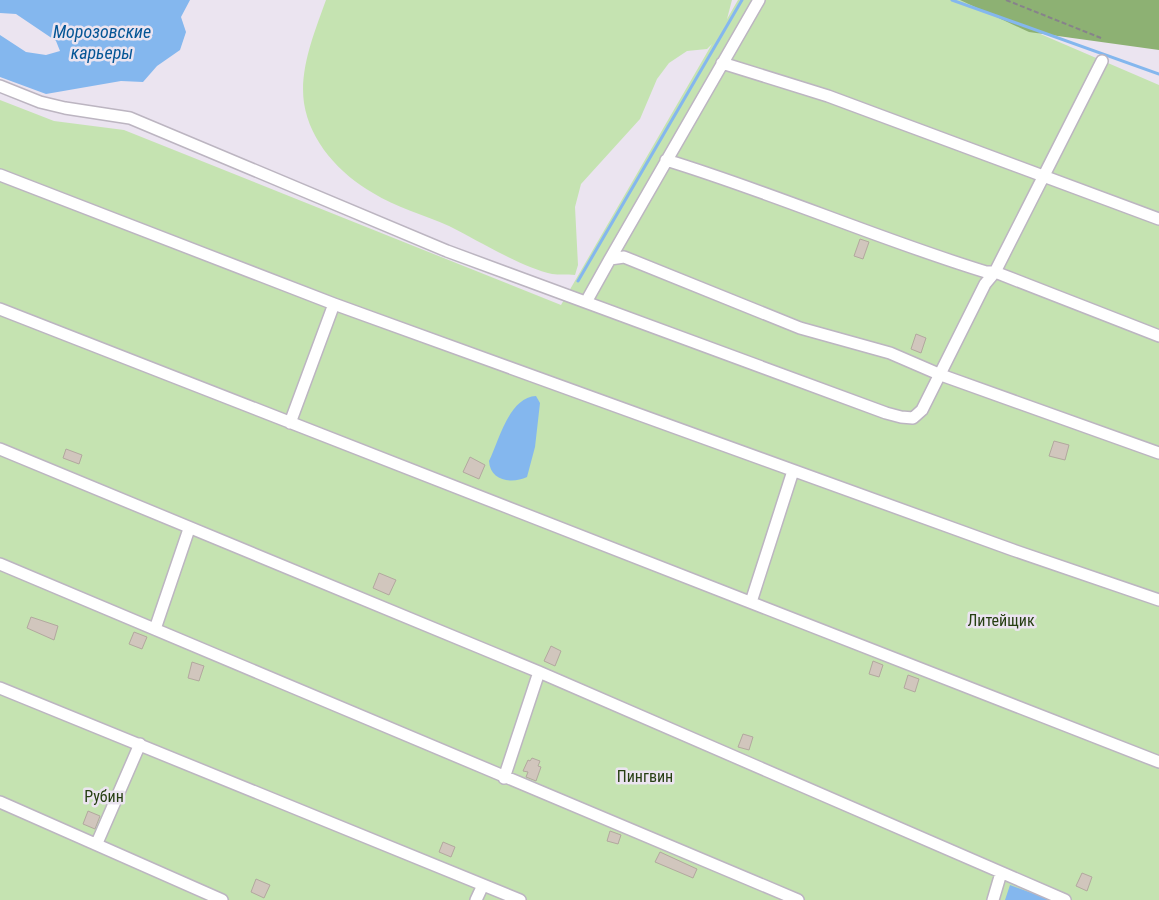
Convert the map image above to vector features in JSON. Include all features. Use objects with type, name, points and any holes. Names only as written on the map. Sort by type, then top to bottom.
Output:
[{"type":"street","points":[[586,302],[759,0]]},
{"type":"street","points":[[0,86],[40,102],[65,108],[130,118],[446,251],[901,417],[913,418],[922,410],[985,284],[995,272],[1102,62]]},
{"type":"street","points":[[722,63],[828,96],[1159,219]]},
{"type":"street","points":[[666,160],[729,179],[924,253],[986,272],[995,272],[1159,336]]},
{"type":"street","points":[[0,175],[334,304],[793,471],[1159,600]]},
{"type":"street","points":[[610,259],[624,257],[800,328],[890,353],[940,375],[1159,453]]},
{"type":"street","points":[[290,423],[334,304]]},
{"type":"street","points":[[0,309],[1159,762]]},
{"type":"street","points":[[0,449],[189,529],[539,672],[1065,900]]},
{"type":"street","points":[[751,602],[793,471]]},
{"type":"street","points":[[155,629],[189,529]]},
{"type":"street","points":[[0,564],[504,778],[798,900]]},
{"type":"street","points":[[504,778],[539,672]]},
{"type":"street","points":[[0,688],[520,900]]},
{"type":"street","points":[[97,843],[140,744]]},
{"type":"street","points":[[0,802],[97,843],[222,900]]},
{"type":"street","points":[[993,900],[1000,873]]},
{"type":"street","points":[[476,900],[483,885]]},
{"type":"path","points":[[1006,0],[1101,38]]},
{"type":"green space","points":[[326,0],[732,0],[727,19],[738,0],[961,0],[1159,85],[1159,900],[0,900],[0,100],[54,121],[124,130],[561,305],[712,44],[707,49],[687,51],[669,63],[657,79],[640,119],[581,184],[575,207],[578,265],[575,275],[552,274],[527,266],[449,226],[382,198],[349,176],[328,156],[307,117],[303,90],[309,50]]},
{"type":"green space","points":[[960,0],[1159,0],[1159,50],[1029,32]]},
{"type":"water","name":"Морозовские карьеры","points":[[0,0],[190,0],[181,17],[186,32],[180,50],[157,66],[143,82],[121,81],[46,94],[0,77],[0,35],[26,52],[46,55],[60,51],[56,41],[16,14],[0,13]]},
{"type":"water","points":[[536,396],[540,403],[535,447],[527,477],[509,480],[498,477],[490,468],[489,461],[506,421],[519,404],[527,398]]},
{"type":"water","points":[[1010,885],[1051,900],[1005,900]]},
{"type":"building","points":[[860,239],[869,242],[863,259],[854,256]]},
{"type":"building","points":[[916,334],[926,338],[921,353],[911,349]]},
{"type":"building","points":[[1054,441],[1069,445],[1065,460],[1049,456]]},
{"type":"building","points":[[66,449],[82,455],[79,464],[63,458]]},
{"type":"building","points":[[470,457],[485,465],[479,479],[463,472]]},
{"type":"building","points":[[379,573],[396,580],[389,595],[373,588]]},
{"type":"building","points":[[31,617],[58,626],[54,640],[27,628]]},
{"type":"building","points":[[134,632],[147,637],[142,649],[129,644]]},
{"type":"building","points":[[551,646],[561,651],[555,666],[544,661]]},
{"type":"building","points":[[873,661],[883,665],[879,677],[869,674]]},
{"type":"building","points":[[192,662],[204,666],[199,681],[188,678]]},
{"type":"building","points":[[908,675],[919,679],[915,692],[904,688]]},
{"type":"building","points":[[743,734],[753,737],[749,750],[738,747]]},
{"type":"building","points":[[532,758],[540,761],[538,766],[541,767],[536,781],[526,777],[528,772],[523,771],[528,760],[530,761]]},
{"type":"building","points":[[88,811],[100,816],[95,829],[83,824]]},
{"type":"building","points":[[610,831],[621,835],[618,844],[607,841]]},
{"type":"building","points":[[443,842],[455,847],[451,857],[439,852]]},
{"type":"building","points":[[660,852],[697,869],[693,878],[655,862]]},
{"type":"building","points":[[1082,873],[1092,877],[1087,891],[1076,886]]},
{"type":"building","points":[[256,879],[270,885],[264,898],[251,892]]},
{"type":"waterway","points":[[578,281],[742,0]]},
{"type":"waterway","points":[[952,0],[1159,74]]},
{"type":"park label","name":"Литейщик","points":[[1001,620]]},
{"type":"park label","name":"Пингвин","points":[[645,776]]},
{"type":"park label","name":"Рубин","points":[[104,796]]}]
